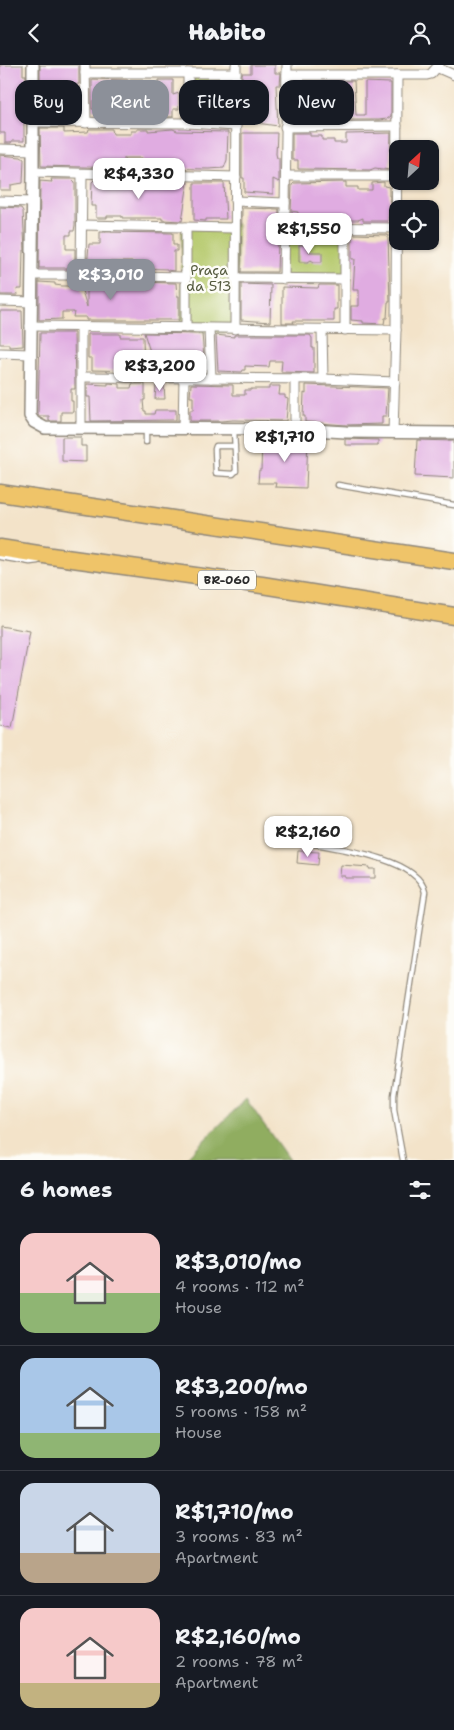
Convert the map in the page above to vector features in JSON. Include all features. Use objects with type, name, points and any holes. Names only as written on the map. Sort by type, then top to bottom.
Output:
[{"type":"highway","points":[[0,493],[454,561]]},
{"type":"highway","name":"BR-060","points":[[0,548],[262,585],[454,616]]},
{"type":"street","points":[[33,65],[33,80]]},
{"type":"street","points":[[284,279],[287,70],[428,75],[432,74],[438,66],[454,75]]},
{"type":"street","points":[[86,123],[85,69],[188,73],[236,69],[235,329]]},
{"type":"street","points":[[188,73],[188,80]]},
{"type":"street","points":[[397,75],[397,140]]},
{"type":"street","points":[[82,123],[179,123]]},
{"type":"street","points":[[33,125],[30,416],[34,422],[45,428],[81,429],[295,429],[346,432],[454,433]]},
{"type":"street","points":[[220,125],[236,126]]},
{"type":"street","points":[[285,127],[398,126]]},
{"type":"street","points":[[0,149],[33,150]]},
{"type":"street","points":[[33,172],[82,175],[236,177]]},
{"type":"street","points":[[81,275],[82,175]]},
{"type":"street","points":[[286,176],[389,176]]},
{"type":"street","points":[[0,201],[32,202]]},
{"type":"street","points":[[235,201],[285,203]]},
{"type":"street","points":[[82,225],[234,228]]},
{"type":"street","points":[[186,227],[186,328]]},
{"type":"street","points":[[284,227],[389,228]]},
{"type":"street","points":[[345,228],[345,330]]},
{"type":"street","points":[[393,433],[396,250]]},
{"type":"street","points":[[32,275],[186,277]]},
{"type":"street","points":[[235,278],[346,279]]},
{"type":"street","points":[[0,301],[32,302]]},
{"type":"street","points":[[30,326],[396,330]]},
{"type":"street","points":[[81,429],[82,327]]},
{"type":"street","points":[[209,329],[210,378]]},
{"type":"street","points":[[322,330],[323,379]]},
{"type":"street","points":[[0,353],[30,354]]},
{"type":"street","points":[[82,377],[323,379],[395,382]]},
{"type":"street","points":[[183,429],[184,378]]},
{"type":"street","points":[[294,380],[295,429]]},
{"type":"lane","points":[[146,429],[146,442]]},
{"type":"lane","points":[[234,429],[235,446],[236,471],[235,473],[216,473],[216,446],[235,446]]},
{"type":"lane","points":[[338,485],[454,505]]},
{"type":"lane","points":[[0,557],[30,562],[41,561],[51,556]]},
{"type":"lane","points":[[296,841],[374,856],[389,861],[404,867],[416,875],[424,886],[425,892],[394,1095],[394,1110],[403,1160]]},
{"type":"green space","points":[[193,73],[236,73],[236,80],[193,80]]},
{"type":"green space","name":"Praça da 513","points":[[182,224],[237,224],[237,333],[181,331]]},
{"type":"green space","points":[[280,225],[348,228],[347,282],[279,281]]},
{"type":"green space","points":[[246,1099],[289,1160],[184,1160]]},
{"type":"building","points":[[0,65],[23,65],[23,75],[26,75],[26,80],[15,80],[15,125],[24,125],[24,141],[5,143],[5,133],[0,133]]},
{"type":"building","points":[[40,65],[79,65],[79,80],[40,80]]},
{"type":"building","points":[[251,65],[275,65],[275,73],[281,73],[279,85],[276,85],[278,126],[269,125],[269,80],[242,80],[242,73],[251,73]]},
{"type":"building","points":[[92,79],[128,80],[92,80]]},
{"type":"building","points":[[169,80],[173,80],[173,95],[179,93],[179,109],[173,109],[173,117],[169,117]]},
{"type":"building","points":[[354,81],[356,115],[365,115],[365,82],[391,83],[391,116],[387,119],[354,120]]},
{"type":"building","points":[[40,128],[64,128],[64,133],[88,132],[89,129],[112,129],[113,134],[131,134],[131,131],[137,131],[137,129],[148,129],[148,131],[173,129],[177,131],[228,132],[227,160],[224,168],[209,169],[147,168],[142,167],[142,158],[124,158],[124,168],[41,166]]},
{"type":"building","points":[[242,133],[277,133],[276,154],[277,158],[279,158],[279,182],[273,179],[273,194],[244,192],[244,178],[242,178]]},
{"type":"building","points":[[292,133],[310,133],[310,136],[322,136],[322,140],[346,143],[346,134],[391,133],[391,140],[389,140],[389,170],[375,168],[370,170],[298,169],[298,160],[292,160]]},
{"type":"building","points":[[0,155],[24,159],[23,183],[11,185],[11,190],[0,190]]},
{"type":"building","points":[[51,179],[72,179],[75,182],[75,225],[71,235],[66,235],[66,249],[75,249],[75,268],[39,268],[40,181],[52,182]]},
{"type":"building","points":[[94,180],[112,180],[112,182],[188,182],[182,221],[162,220],[162,218],[122,218],[122,216],[96,218],[96,206],[91,206],[92,182]]},
{"type":"building","points":[[346,182],[346,187],[358,187],[358,190],[372,190],[372,183],[384,182],[384,186],[389,187],[390,196],[388,221],[363,221],[363,218],[346,221],[298,219],[298,212],[291,211],[292,185],[294,183]]},
{"type":"building","points":[[194,183],[224,183],[226,219],[194,220]]},
{"type":"building","points":[[0,207],[21,208],[23,211],[25,251],[23,251],[22,289],[17,289],[18,295],[0,295]]},
{"type":"building","points":[[242,208],[279,209],[277,272],[241,272]]},
{"type":"building","points":[[100,232],[173,233],[173,245],[177,245],[177,251],[174,251],[174,271],[133,268],[133,262],[107,262],[107,269],[87,269],[89,244],[100,244]]},
{"type":"building","points":[[352,234],[388,235],[390,302],[388,302],[387,318],[385,318],[384,324],[363,323],[363,321],[351,320],[351,306],[359,306],[359,290],[353,290],[355,259],[352,259]]},
{"type":"building","points":[[299,245],[308,245],[309,252],[322,252],[322,262],[311,260],[299,262]]},
{"type":"building","points":[[74,281],[79,281],[87,307],[87,281],[176,283],[177,296],[179,296],[179,320],[86,320],[86,317],[73,317],[74,312],[62,312],[62,319],[39,320],[39,282],[74,286]]},
{"type":"building","points":[[241,284],[271,285],[270,322],[241,320]]},
{"type":"building","points":[[319,285],[337,285],[337,309],[334,309],[334,321],[293,321],[294,323],[282,323],[282,287],[318,288]]},
{"type":"building","points":[[0,311],[22,311],[23,346],[9,347],[9,344],[0,344]]},
{"type":"building","points":[[40,333],[74,333],[75,389],[71,389],[73,412],[61,412],[61,421],[49,421],[49,416],[39,416],[38,414]]},
{"type":"building","points":[[144,333],[202,334],[204,359],[197,359],[197,366],[185,366],[185,371],[156,371],[157,361],[153,361]]},
{"type":"building","points":[[88,334],[120,334],[120,337],[143,337],[144,371],[92,370],[92,358],[88,358]]},
{"type":"building","points":[[216,335],[234,337],[234,335],[310,335],[312,338],[312,348],[314,348],[314,373],[281,372],[282,361],[270,361],[269,367],[245,366],[245,370],[242,372],[218,371]]},
{"type":"building","points":[[108,383],[120,384],[120,388],[131,388],[132,384],[145,384],[145,400],[143,400],[146,414],[154,414],[155,410],[176,410],[176,420],[91,421],[90,397],[87,397],[87,384],[108,385]]},
{"type":"building","points":[[191,384],[233,385],[233,395],[245,395],[245,390],[269,389],[269,386],[280,386],[279,395],[285,395],[285,398],[288,399],[286,421],[190,421],[190,410],[193,410],[193,397],[190,397]]},
{"type":"building","points":[[156,385],[164,385],[165,399],[155,399]]},
{"type":"building","points":[[306,385],[388,388],[386,416],[382,416],[382,424],[346,425],[305,422],[305,416],[303,416]]},
{"type":"building","points":[[62,437],[81,437],[81,446],[86,446],[86,462],[62,461]]},
{"type":"building","points":[[278,439],[308,439],[306,488],[275,487],[276,483],[258,483],[259,470],[261,470],[262,442],[277,443]]},
{"type":"building","points":[[345,439],[378,440],[378,445],[345,445]]},
{"type":"building","points":[[417,440],[454,441],[454,478],[415,476]]},
{"type":"building","points":[[0,626],[30,631],[12,728],[0,726]]},
{"type":"building","points":[[298,851],[319,852],[318,865],[297,863]]},
{"type":"building","points":[[341,865],[370,867],[369,869],[375,869],[375,878],[345,878],[345,876],[340,876]]}]
